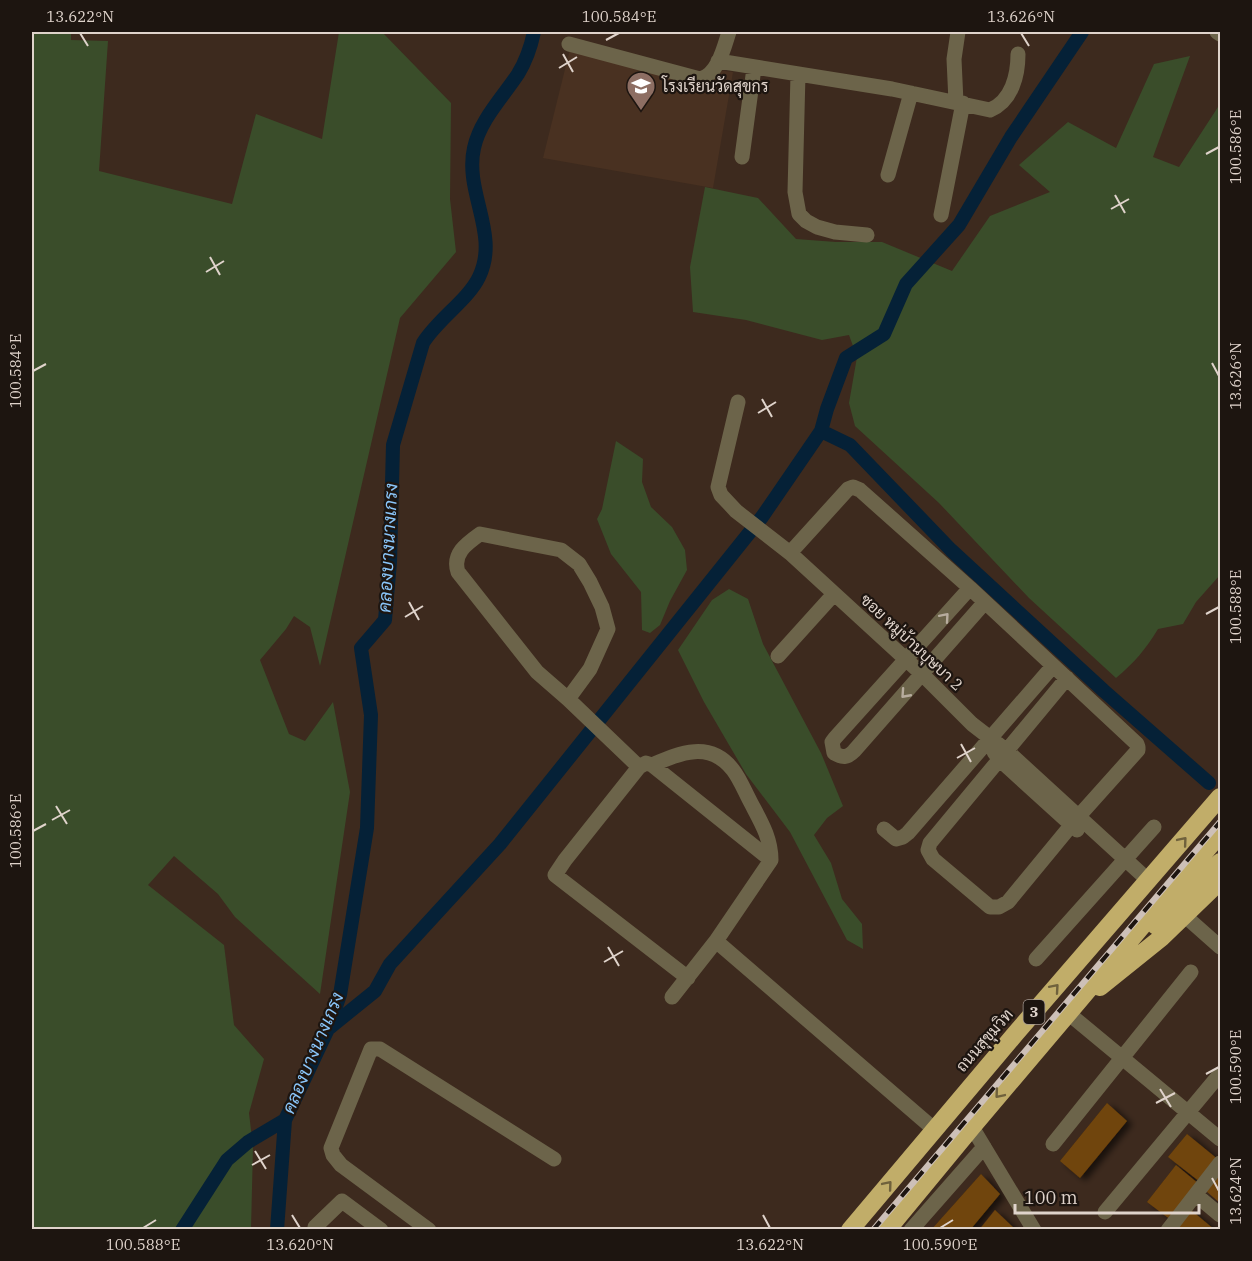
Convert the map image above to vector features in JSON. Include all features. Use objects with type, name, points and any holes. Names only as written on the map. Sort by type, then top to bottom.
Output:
[{"type":"highway","name":"ถนนสุขุมวิท","points":[[850,1230],[1016,1033],[1221,797]]},
{"type":"highway","name":"3","points":[[887,1230],[972,1126],[1221,834]]},
{"type":"highway","points":[[1073,1007],[1221,862]]},
{"type":"highway","points":[[1073,1007],[1185,916],[1221,881]]},
{"type":"highway","points":[[1016,1033],[1037,1049]]},
{"type":"street","points":[[569,44],[700,79],[712,72],[729,32]]},
{"type":"street","points":[[940,215],[959,102],[954,59],[958,32]]},
{"type":"street","points":[[1217,32],[1221,34]]},
{"type":"street","points":[[718,61],[911,93],[959,102],[984,110],[997,108],[1010,92],[1018,68],[1018,54]]},
{"type":"street","points":[[742,157],[754,68]]},
{"type":"street","points":[[798,74],[795,192],[800,214],[806,221],[817,227],[834,232],[867,235]]},
{"type":"street","points":[[888,175],[911,93]]},
{"type":"street","name":"ซอย หมู่บ้านบุษบา 2","points":[[738,402],[718,491],[746,519],[790,553],[923,675],[989,741],[1145,885]]},
{"type":"street","points":[[790,553],[848,489],[853,487],[860,490],[970,588],[1067,678],[1138,747],[1138,750],[1074,821],[1008,902],[999,907],[990,907],[933,859],[928,850],[930,843],[1067,678]]},
{"type":"street","points":[[568,699],[590,669],[608,629],[603,607],[590,582],[579,564],[561,550],[480,534],[462,548],[456,564],[458,573],[537,672],[595,726],[771,860]]},
{"type":"street","points":[[970,588],[835,738],[832,742],[834,753],[841,757],[855,752],[985,602]]},
{"type":"street","points":[[778,656],[834,594]]},
{"type":"street","points":[[884,830],[896,839],[903,837],[1053,666]]},
{"type":"street","points":[[672,997],[688,978],[716,941],[771,860],[771,847],[763,825],[733,770],[720,758],[702,751],[680,752],[645,766],[565,860],[555,875],[688,978]]},
{"type":"street","points":[[1036,959],[1154,827]]},
{"type":"street","points":[[1185,916],[1221,946]]},
{"type":"street","points":[[716,941],[935,1130]]},
{"type":"street","points":[[1053,1144],[1191,972]]},
{"type":"street","points":[[1073,1007],[1122,1058],[1221,1139]]},
{"type":"street","points":[[429,1230],[341,1164],[333,1155],[331,1148],[371,1049],[380,1049],[554,1159]]},
{"type":"street","points":[[1105,1212],[1221,1074]]},
{"type":"street","points":[[972,1126],[1035,1230]]},
{"type":"street","points":[[911,1230],[984,1147]]},
{"type":"street","points":[[1168,1230],[1221,1163]]},
{"type":"street","points":[[1196,1194],[1221,1215]]},
{"type":"street","points":[[315,1227],[342,1201],[381,1230]]},
{"type":"shaded area","name":"โรงเรียนวัดสุขกร","points":[[570,49],[677,74],[716,70],[733,72],[713,188],[543,158]]},
{"type":"green space","points":[[32,32],[71,32],[71,40],[108,41],[99,171],[232,204],[256,114],[322,139],[339,32],[382,32],[451,103],[450,199],[456,252],[400,318],[320,666],[310,627],[294,616],[260,660],[289,734],[305,741],[333,702],[350,792],[320,994],[235,917],[218,894],[174,856],[148,885],[224,945],[234,1025],[264,1059],[249,1113],[253,1147],[251,1229],[32,1229]]},
{"type":"green space","points":[[1190,56],[1153,157],[1179,167],[1220,107],[1220,575],[1196,602],[1183,624],[1158,629],[1139,655],[1116,678],[1029,598],[939,503],[855,426],[849,403],[857,357],[849,335],[822,340],[746,320],[693,312],[690,267],[705,187],[758,198],[796,239],[882,242],[952,271],[990,216],[1050,192],[1019,165],[1068,122],[1116,148],[1154,64]]},
{"type":"green space","points":[[616,441],[643,459],[642,482],[651,507],[672,527],[685,550],[687,570],[660,625],[650,633],[642,630],[641,592],[611,554],[597,519],[602,509]]},
{"type":"green space","points":[[729,589],[748,599],[763,644],[821,753],[843,806],[827,818],[814,835],[831,863],[842,899],[862,924],[863,949],[847,940],[790,832],[746,774],[704,702],[678,650],[712,600]]},
{"type":"building","points":[[1107,1103],[1127,1121],[1080,1178],[1060,1161]]},
{"type":"building","points":[[1187,1134],[1220,1161],[1204,1185],[1168,1157]]},
{"type":"building","points":[[1176,1165],[1199,1184],[1171,1220],[1147,1202]]},
{"type":"building","points":[[981,1174],[1000,1194],[970,1230],[931,1230]]},
{"type":"building","points":[[1220,1174],[1220,1203],[1206,1191]]},
{"type":"building","points":[[995,1210],[1016,1230],[979,1230]]},
{"type":"building","points":[[1191,1210],[1215,1230],[1175,1230]]},
{"type":"waterway","name":"คลองบางนางเกรง","points":[[277,1230],[285,1120],[328,1029],[340,995],[367,828],[371,715],[361,648],[385,620],[390,562],[393,445],[423,343],[468,294],[479,277],[486,245],[474,181],[472,164],[474,148],[481,128],[521,69],[534,32]]},
{"type":"waterway","points":[[328,1029],[375,991],[390,964],[500,844],[762,517],[821,431],[846,358],[884,334],[906,284],[959,225],[1011,137],[1082,32]]},
{"type":"waterway","points":[[821,431],[850,445],[951,550],[1104,691],[1209,783]]},
{"type":"waterway","points":[[182,1230],[227,1160],[248,1142],[285,1120]]},
{"type":"railway","points":[[873,1230],[1220,822]]},
{"type":"place","name":"โรงเรียนวัดสุขกร","points":[[641,112]]}]
